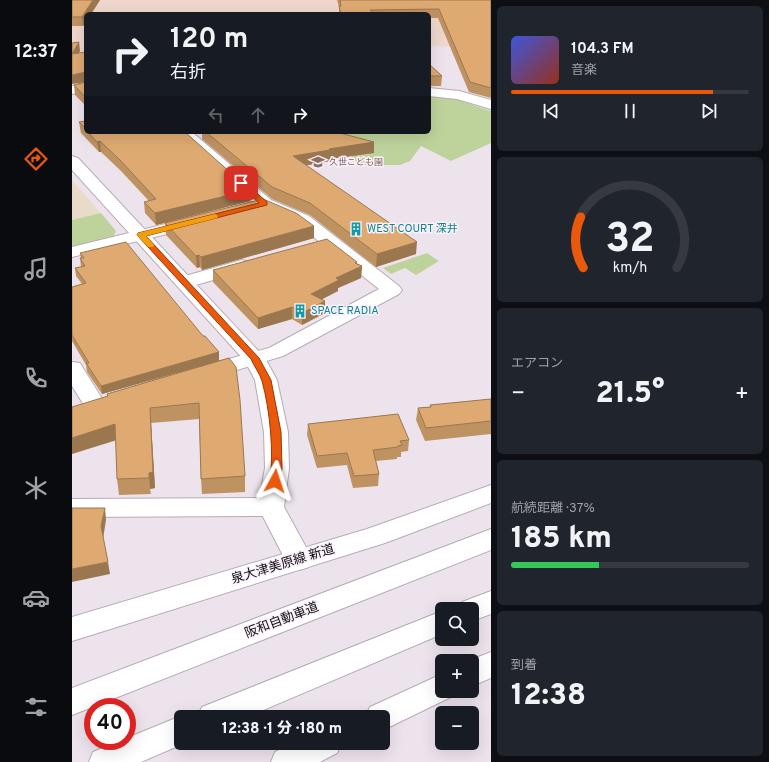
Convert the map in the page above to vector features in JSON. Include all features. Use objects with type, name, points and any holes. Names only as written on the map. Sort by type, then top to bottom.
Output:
[{"type":"main road","points":[[72,90],[84,87]]},
{"type":"main road","points":[[431,92],[459,95],[491,105]]},
{"type":"main road","points":[[184,379],[276,352],[392,290],[303,220],[257,206],[185,134]]},
{"type":"main road","points":[[72,160],[254,358],[266,380],[276,432],[277,468],[271,507],[299,560]]},
{"type":"main road","points":[[72,252],[210,217]]},
{"type":"main road","points":[[308,248],[331,241]]},
{"type":"main road","points":[[185,282],[262,261]]},
{"type":"main road","points":[[72,368],[94,405]]},
{"type":"main road","name":"泉大津美原線 新道","points":[[72,629],[376,536],[491,494]]},
{"type":"main road","points":[[72,508],[271,507]]},
{"type":"main road","name":"阪和自動車道","points":[[72,702],[491,539]]},
{"type":"main road","points":[[479,607],[491,602]]},
{"type":"main road","points":[[230,710],[435,625]]},
{"type":"main road","points":[[479,670],[491,664]]},
{"type":"main road","points":[[390,712],[435,691]]},
{"type":"main road","points":[[105,762],[174,733]]},
{"type":"main road","points":[[287,762],[312,750]]},
{"type":"shaded area","points":[[72,0],[420,0],[438,11],[454,47],[431,46],[431,12],[84,12],[84,81],[72,84]]},
{"type":"shaded area","points":[[72,180],[116,231],[113,237],[72,247]]},
{"type":"green space","points":[[431,96],[452,98],[491,111],[491,143],[451,161],[421,146],[410,161],[400,165],[360,165],[337,142],[307,134],[431,134]]},
{"type":"green space","points":[[101,213],[116,231],[113,237],[72,247],[72,220]]},
{"type":"green space","points":[[427,253],[439,261],[416,275],[405,268],[391,274],[383,268]]},
{"type":"building","points":[[72,0],[93,0],[82,17],[72,17]]},
{"type":"building","points":[[340,0],[491,0],[491,88],[470,82],[439,9],[340,12],[339,6],[341,6]]},
{"type":"building","points":[[79,42],[72,54],[72,43]]},
{"type":"building","points":[[84,52],[84,72],[72,75],[72,54]]},
{"type":"building","points":[[431,66],[442,76],[431,76]]},
{"type":"building","points":[[84,82],[84,96],[74,85]]},
{"type":"building","points":[[84,121],[84,127],[79,122]]},
{"type":"building","points":[[90,134],[187,134],[250,190],[155,213],[144,202],[156,199],[120,160],[100,141],[97,142]]},
{"type":"building","points":[[208,134],[344,134],[374,142],[293,156],[417,242],[377,254],[310,203],[272,187]]},
{"type":"building","points":[[263,199],[296,213],[314,226],[201,257],[199,255],[196,256],[165,223]]},
{"type":"building","points":[[327,239],[357,262],[355,263],[362,266],[336,278],[339,280],[311,294],[325,301],[302,313],[292,307],[258,318],[213,270]]},
{"type":"building","points":[[126,242],[203,336],[205,336],[219,352],[101,386],[86,363],[89,363],[72,335],[72,287],[86,283],[75,268],[85,266],[80,258],[84,258],[80,253]]},
{"type":"building","points":[[229,358],[236,367],[240,400],[245,476],[201,479],[199,403],[150,408],[153,472],[149,473],[149,478],[117,479],[115,424],[72,438],[72,407],[108,396],[107,394]]},
{"type":"building","points":[[491,399],[491,421],[426,428],[418,408],[431,407],[430,405]]},
{"type":"building","points":[[398,414],[409,440],[400,441],[402,445],[398,447],[373,450],[379,474],[354,476],[347,453],[317,456],[308,424]]},
{"type":"building","points":[[72,508],[105,508],[101,526],[108,562],[72,569]]},
{"type":"slow traffic","points":[[150,245],[141,235],[215,216]]},
{"type":"place","name":"久世こども園","points":[[318,162]]},
{"type":"place","name":"WEST COURT 深井","points":[[356,229]]},
{"type":"place","name":"SPACE RADIA","points":[[300,311]]},
{"type":"route","points":[[241,183],[264,204],[141,235],[254,358],[266,380],[276,432],[277,468],[275,481]]}]
